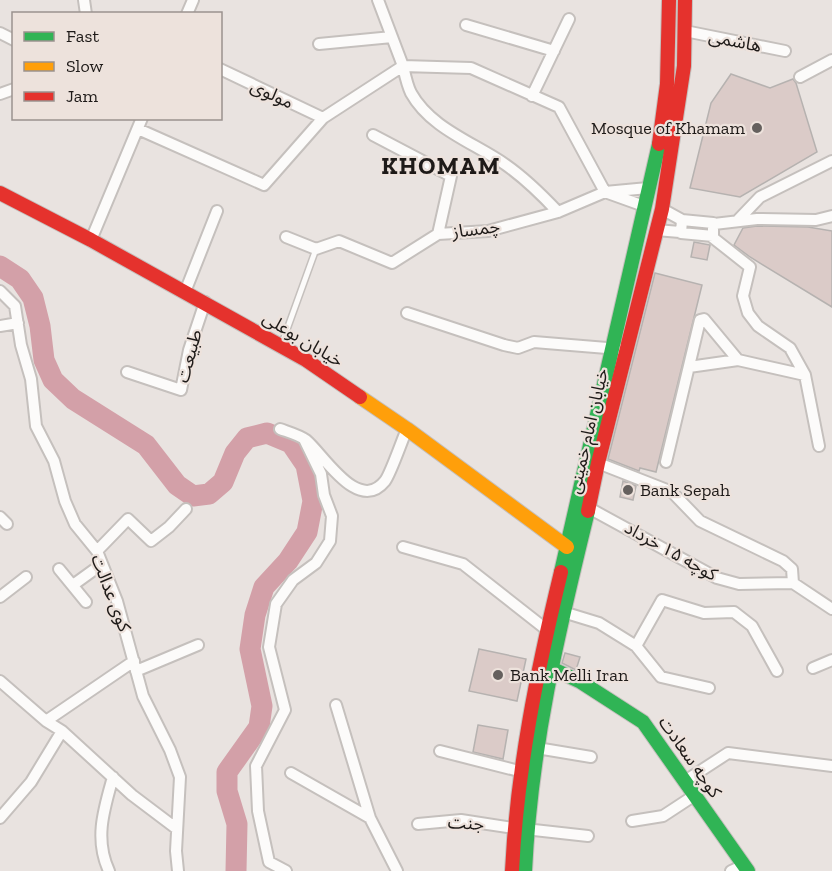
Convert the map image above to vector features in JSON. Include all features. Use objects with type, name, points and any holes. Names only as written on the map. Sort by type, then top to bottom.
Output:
[{"type":"main road","name":"خیابان امام خمینی","points":[[512,871],[551,668],[598,463],[640,227],[666,100],[669,62],[669,0]]},
{"type":"main road","name":"خیابان امام خمینی","points":[[525,871],[519,829],[519,771],[547,630],[567,547],[619,349],[662,209],[684,66],[685,0]]},
{"type":"main road","name":"خیابان بوعلی","points":[[0,193],[205,302],[306,360],[407,429],[567,547]]},
{"type":"main road","points":[[640,227],[656,230]]},
{"type":"main road","name":"کوچه سعادت","points":[[551,668],[581,682],[643,722],[695,795],[741,869]]},
{"type":"street","points":[[378,0],[410,90],[419,106],[437,123],[505,165],[532,185],[558,212]]},
{"type":"street","points":[[532,96],[569,19]]},
{"type":"street","points":[[466,25],[554,51]]},
{"type":"street","name":"هاشمی","points":[[686,31],[785,51]]},
{"type":"street","points":[[319,44],[392,37]]},
{"type":"street","points":[[800,77],[832,60]]},
{"type":"street","points":[[91,240],[140,124],[264,185],[323,118],[403,66],[471,68],[559,108],[605,192],[644,206]]},
{"type":"street","name":"مولوی","points":[[222,70],[323,118]]},
{"type":"street","points":[[373,135],[451,176],[438,234]]},
{"type":"street","points":[[738,220],[760,197],[832,161]]},
{"type":"street","name":"چمساز","points":[[316,249],[339,241],[392,263],[438,234],[488,231],[558,212],[605,192],[648,188]]},
{"type":"street","points":[[662,209],[682,220],[714,224],[738,220],[832,222]]},
{"type":"street","points":[[185,292],[217,211]]},
{"type":"street","points":[[816,220],[832,216]]},
{"type":"street","points":[[680,232],[682,220]]},
{"type":"street","points":[[712,237],[714,224]]},
{"type":"street","points":[[656,230],[712,237],[750,267],[743,296],[748,313],[758,326],[790,348],[805,375],[819,446]]},
{"type":"street","points":[[286,237],[316,249]]},
{"type":"street","name":"کوی عدالت","points":[[0,291],[15,306],[21,345],[31,379],[36,426],[54,461],[65,501],[75,524],[97,551],[117,601],[143,696],[170,750],[180,777],[177,829],[178,871]]},
{"type":"street","name":"طبيعت","points":[[127,372],[181,390],[189,350],[205,302]]},
{"type":"street","points":[[407,313],[511,347],[518,348],[534,342],[619,349]]},
{"type":"street","points":[[666,462],[700,320],[702,319],[738,360]]},
{"type":"street","points":[[0,326],[18,323]]},
{"type":"street","points":[[688,367],[738,360],[805,375]]},
{"type":"street","points":[[280,429],[304,439],[338,476],[359,490],[371,491],[385,481],[407,429]]},
{"type":"street","points":[[286,871],[269,862],[258,811],[256,766],[285,710],[269,647],[276,604],[293,580],[316,563],[330,541],[332,516],[324,495],[321,474],[304,439]]},
{"type":"street","points":[[598,463],[672,492],[700,521],[783,561],[792,569],[793,583],[832,609]]},
{"type":"street","name":"کوچه ۱۵ خرداد","points":[[589,508],[717,578],[739,584],[793,583]]},
{"type":"street","points":[[97,551],[128,519],[151,541],[169,527],[186,509]]},
{"type":"street","points":[[403,547],[463,564],[547,630]]},
{"type":"street","points":[[73,585],[102,564]]},
{"type":"street","points":[[59,568],[86,602]]},
{"type":"street","points":[[0,597],[26,577]]},
{"type":"street","points":[[636,646],[662,600],[704,613],[734,612],[752,626],[777,671]]},
{"type":"street","points":[[564,612],[599,623],[636,646],[661,676],[709,688]]},
{"type":"street","points":[[46,721],[135,666],[198,645]]},
{"type":"street","points":[[813,668],[832,660]]},
{"type":"street","points":[[0,681],[46,721],[62,731],[132,795],[177,829]]},
{"type":"street","points":[[336,705],[370,818],[397,871]]},
{"type":"street","points":[[0,818],[31,782],[62,731]]},
{"type":"street","points":[[537,748],[591,757]]},
{"type":"street","points":[[440,751],[519,771]]},
{"type":"street","points":[[685,782],[728,753],[832,766]]},
{"type":"street","points":[[291,773],[370,818]]},
{"type":"street","points":[[109,871],[100,844],[101,821],[113,777]]},
{"type":"street","points":[[632,821],[663,816],[695,795]]},
{"type":"street","name":"جنت","points":[[418,824],[461,820],[588,836]]},
{"type":"lane","points":[[281,346],[316,249]]},
{"type":"building","name":"Mosque of Khamam","points":[[731,74],[770,88],[793,79],[817,152],[740,197],[690,188],[711,103]]},
{"type":"building","points":[[808,227],[832,231],[832,307],[734,245],[743,228]]},
{"type":"building","points":[[694,242],[710,245],[707,260],[691,257]]},
{"type":"building","points":[[655,273],[702,285],[656,472],[640,468],[639,471],[608,459]]},
{"type":"building","name":"Bank Sepah","points":[[623,481],[636,486],[633,500],[620,497]]},
{"type":"building","name":"Bank Melli Iran","points":[[479,649],[526,659],[517,701],[469,691]]},
{"type":"building","points":[[565,653],[580,657],[576,670],[562,663]]},
{"type":"building","points":[[478,725],[508,730],[503,759],[473,752]]},
{"type":"waterway","points":[[0,266],[20,279],[33,298],[40,326],[44,360],[53,380],[73,399],[146,445],[177,485],[193,496],[209,494],[223,482],[235,453],[247,438],[267,433],[291,443],[306,465],[313,501],[307,532],[288,561],[264,587],[255,615],[250,649],[262,706],[259,727],[227,772],[227,791],[237,824],[236,871]]},
{"type":"traffic: fast","points":[[561,572],[659,144]]},
{"type":"traffic: fast","points":[[525,871],[528,824],[540,734],[556,645],[588,511]]},
{"type":"traffic: fast","points":[[551,668],[581,682],[643,722],[748,871]]},
{"type":"traffic: slow","points":[[360,397],[567,547]]},
{"type":"traffic: jam","points":[[659,144],[667,84],[669,0]]},
{"type":"traffic: jam","points":[[588,511],[662,209],[684,66],[685,0]]},
{"type":"traffic: jam","points":[[0,193],[91,240],[306,360],[360,397]]},
{"type":"traffic: jam","points":[[512,871],[518,795],[529,720],[561,572]]},
{"type":"place","name":"Mosque of Khamam","points":[[757,128]]},
{"type":"place","name":"Bank Sepah","points":[[628,490]]},
{"type":"place","name":"Bank Melli Iran","points":[[498,675]]},
{"type":"district","name":"KHOMAM","points":[[441,166]]}]
